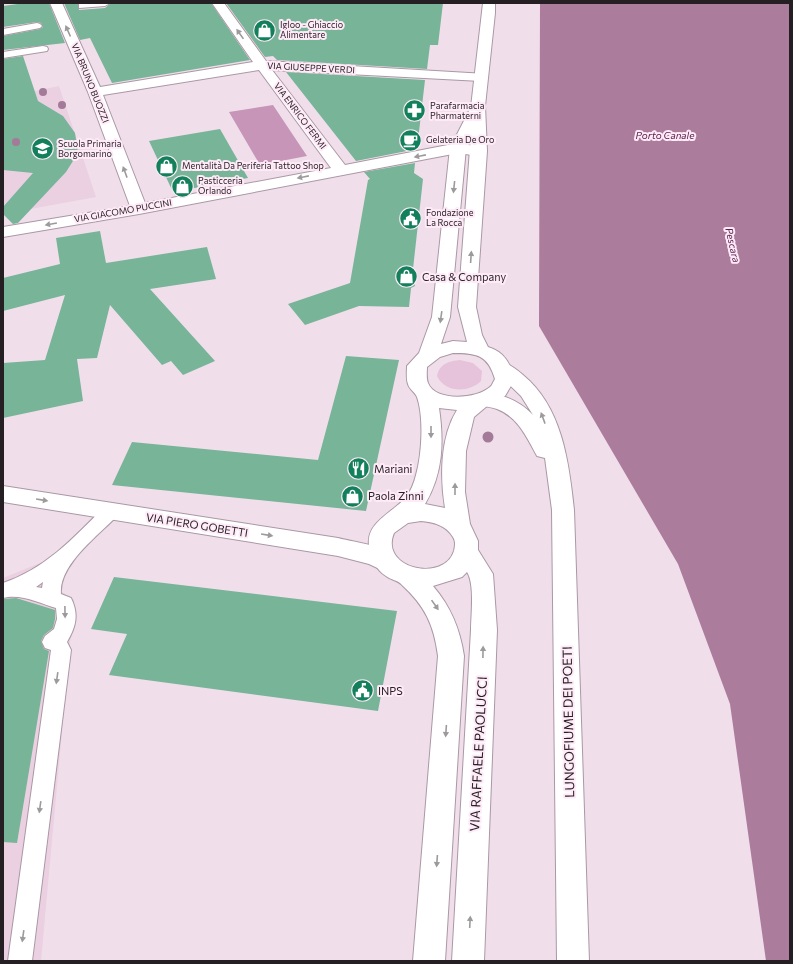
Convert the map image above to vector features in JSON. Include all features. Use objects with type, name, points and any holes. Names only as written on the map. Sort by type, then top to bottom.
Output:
[{"type":"street","name":"VIA BRUNO BUOZZI","points":[[56,3],[95,92],[139,209]]},
{"type":"street","name":"VIA ENRICO FERMI","points":[[218,3],[262,66],[341,170]]},
{"type":"street","points":[[480,350],[473,335],[468,307],[479,151],[478,106],[489,3]]},
{"type":"street","name":"VIA GIUSEPPE VERDI","points":[[95,92],[262,66],[481,77]]},
{"type":"street","points":[[428,354],[440,349],[453,347],[466,347],[480,350],[492,357],[502,368],[504,380],[502,386],[492,396],[482,401],[468,404],[451,403],[434,399],[426,393],[419,387],[415,373],[417,366],[428,354],[441,317],[458,148],[478,106]]},
{"type":"street","name":"VIA GIACOMO PUCCINI","points":[[3,232],[139,209],[458,148],[479,151]]},
{"type":"street","name":"LUNGOFIUME DEI POETI","points":[[502,368],[530,393],[540,409],[555,453],[560,482],[563,510],[573,961]]},
{"type":"street","points":[[426,393],[432,432],[425,482],[415,502],[401,516],[390,523],[383,532],[380,543],[381,554],[433,602],[442,617],[449,634],[451,656],[429,961]]},
{"type":"street","name":"LUNGOFIUME DEI POETI","points":[[482,401],[505,404],[525,419],[544,448],[560,482]]},
{"type":"street","name":"VIA RAFFAELE PAOLUCCI","points":[[468,961],[484,630],[483,586],[481,574],[463,540],[456,508],[455,489],[458,432],[468,410],[482,401]]},
{"type":"street","name":"VIA PIERO GOBETTI","points":[[3,494],[338,547],[376,557],[398,570]]},
{"type":"street","points":[[398,570],[424,579],[438,577],[452,571],[461,562],[463,540],[451,520],[439,515],[420,513],[401,516]]},
{"type":"lane","points":[[82,6],[105,3]]},
{"type":"lane","points":[[3,32],[37,26]]},
{"type":"lane","points":[[3,55],[43,49]]},
{"type":"lane","points":[[6,590],[31,580],[68,553],[111,511]]},
{"type":"lane","points":[[52,598],[50,590],[51,584],[68,553]]},
{"type":"lane","points":[[6,590],[23,590],[52,598],[59,600],[66,607],[64,632],[54,642],[61,650],[20,961]]},
{"type":"shaded area","name":"Scuola Primaria Borgomarino","points":[[59,86],[96,197],[3,214],[3,101],[11,96]]},
{"type":"shaded area","points":[[273,105],[307,156],[260,165],[229,112]]},
{"type":"shaded area","points":[[460,360],[473,363],[482,371],[481,381],[470,388],[451,388],[441,382],[437,376],[442,366],[448,362]]},
{"type":"shaded area","points":[[67,552],[53,586],[74,600],[41,961],[3,961],[3,578]]},
{"type":"water","name":"Porto Canale","points":[[540,3],[790,3],[790,961],[766,961],[730,704],[678,564],[539,326]]},
{"type":"building","points":[[25,3],[49,3],[65,43],[3,50],[3,36],[40,29],[43,27],[41,23],[37,22],[3,27],[3,6]]},
{"type":"building","points":[[64,3],[78,3],[79,10],[105,8],[111,3],[211,3],[250,60],[112,83],[90,38],[80,40]]},
{"type":"building","points":[[226,3],[443,3],[438,45],[430,45],[427,69],[277,60],[273,56],[265,57]]},
{"type":"building","name":"Scuola Primaria Borgomarino","points":[[23,56],[38,101],[63,116],[75,133],[78,153],[66,172],[18,223],[13,224],[3,214],[3,207],[33,173],[3,170],[3,59]]},
{"type":"building","points":[[286,72],[425,80],[417,149],[356,161]]},
{"type":"building","points":[[220,129],[248,178],[173,192],[149,141]]},
{"type":"building","points":[[415,163],[414,173],[423,179],[412,278],[415,286],[411,288],[409,307],[359,306],[305,325],[288,304],[350,283],[368,180],[370,179],[364,172]]},
{"type":"building","points":[[100,231],[106,263],[207,247],[216,279],[150,289],[215,361],[183,375],[171,361],[162,365],[110,305],[97,358],[77,359],[83,401],[3,418],[3,363],[45,360],[65,295],[3,311],[3,278],[60,264],[56,238]]},
{"type":"building","points":[[346,356],[399,360],[366,511],[112,485],[132,442],[318,460]]},
{"type":"building","points":[[114,577],[397,611],[378,711],[109,675],[127,634],[91,629]]},
{"type":"building","points":[[16,598],[55,610],[53,628],[44,635],[41,641],[44,649],[49,651],[17,843],[3,842],[3,599]]},
{"type":"place","name":"Igloo - Ghiaccio Alimentare","points":[[265,30]]},
{"type":"place","name":"Parafarmacia Pharmaterni","points":[[414,111]]},
{"type":"place","name":"Gelateria De Oro","points":[[410,140]]},
{"type":"place","name":"Scuola Primaria Borgomarino","points":[[42,149]]},
{"type":"place","name":"Mentalità Da Periferia Tattoo Shop","points":[[167,166]]},
{"type":"place","name":"Pasticceria Orlando","points":[[182,186]]},
{"type":"place","name":"Fondazione La Rocca","points":[[411,218]]},
{"type":"place","name":"Casa & Company","points":[[407,277]]},
{"type":"place","name":"Mariani","points":[[358,469]]},
{"type":"place","name":"Paola Zinni","points":[[353,496]]},
{"type":"place","name":"INPS","points":[[363,691]]},
{"type":"water label","name":"Pescara","points":[[733,245]]}]
